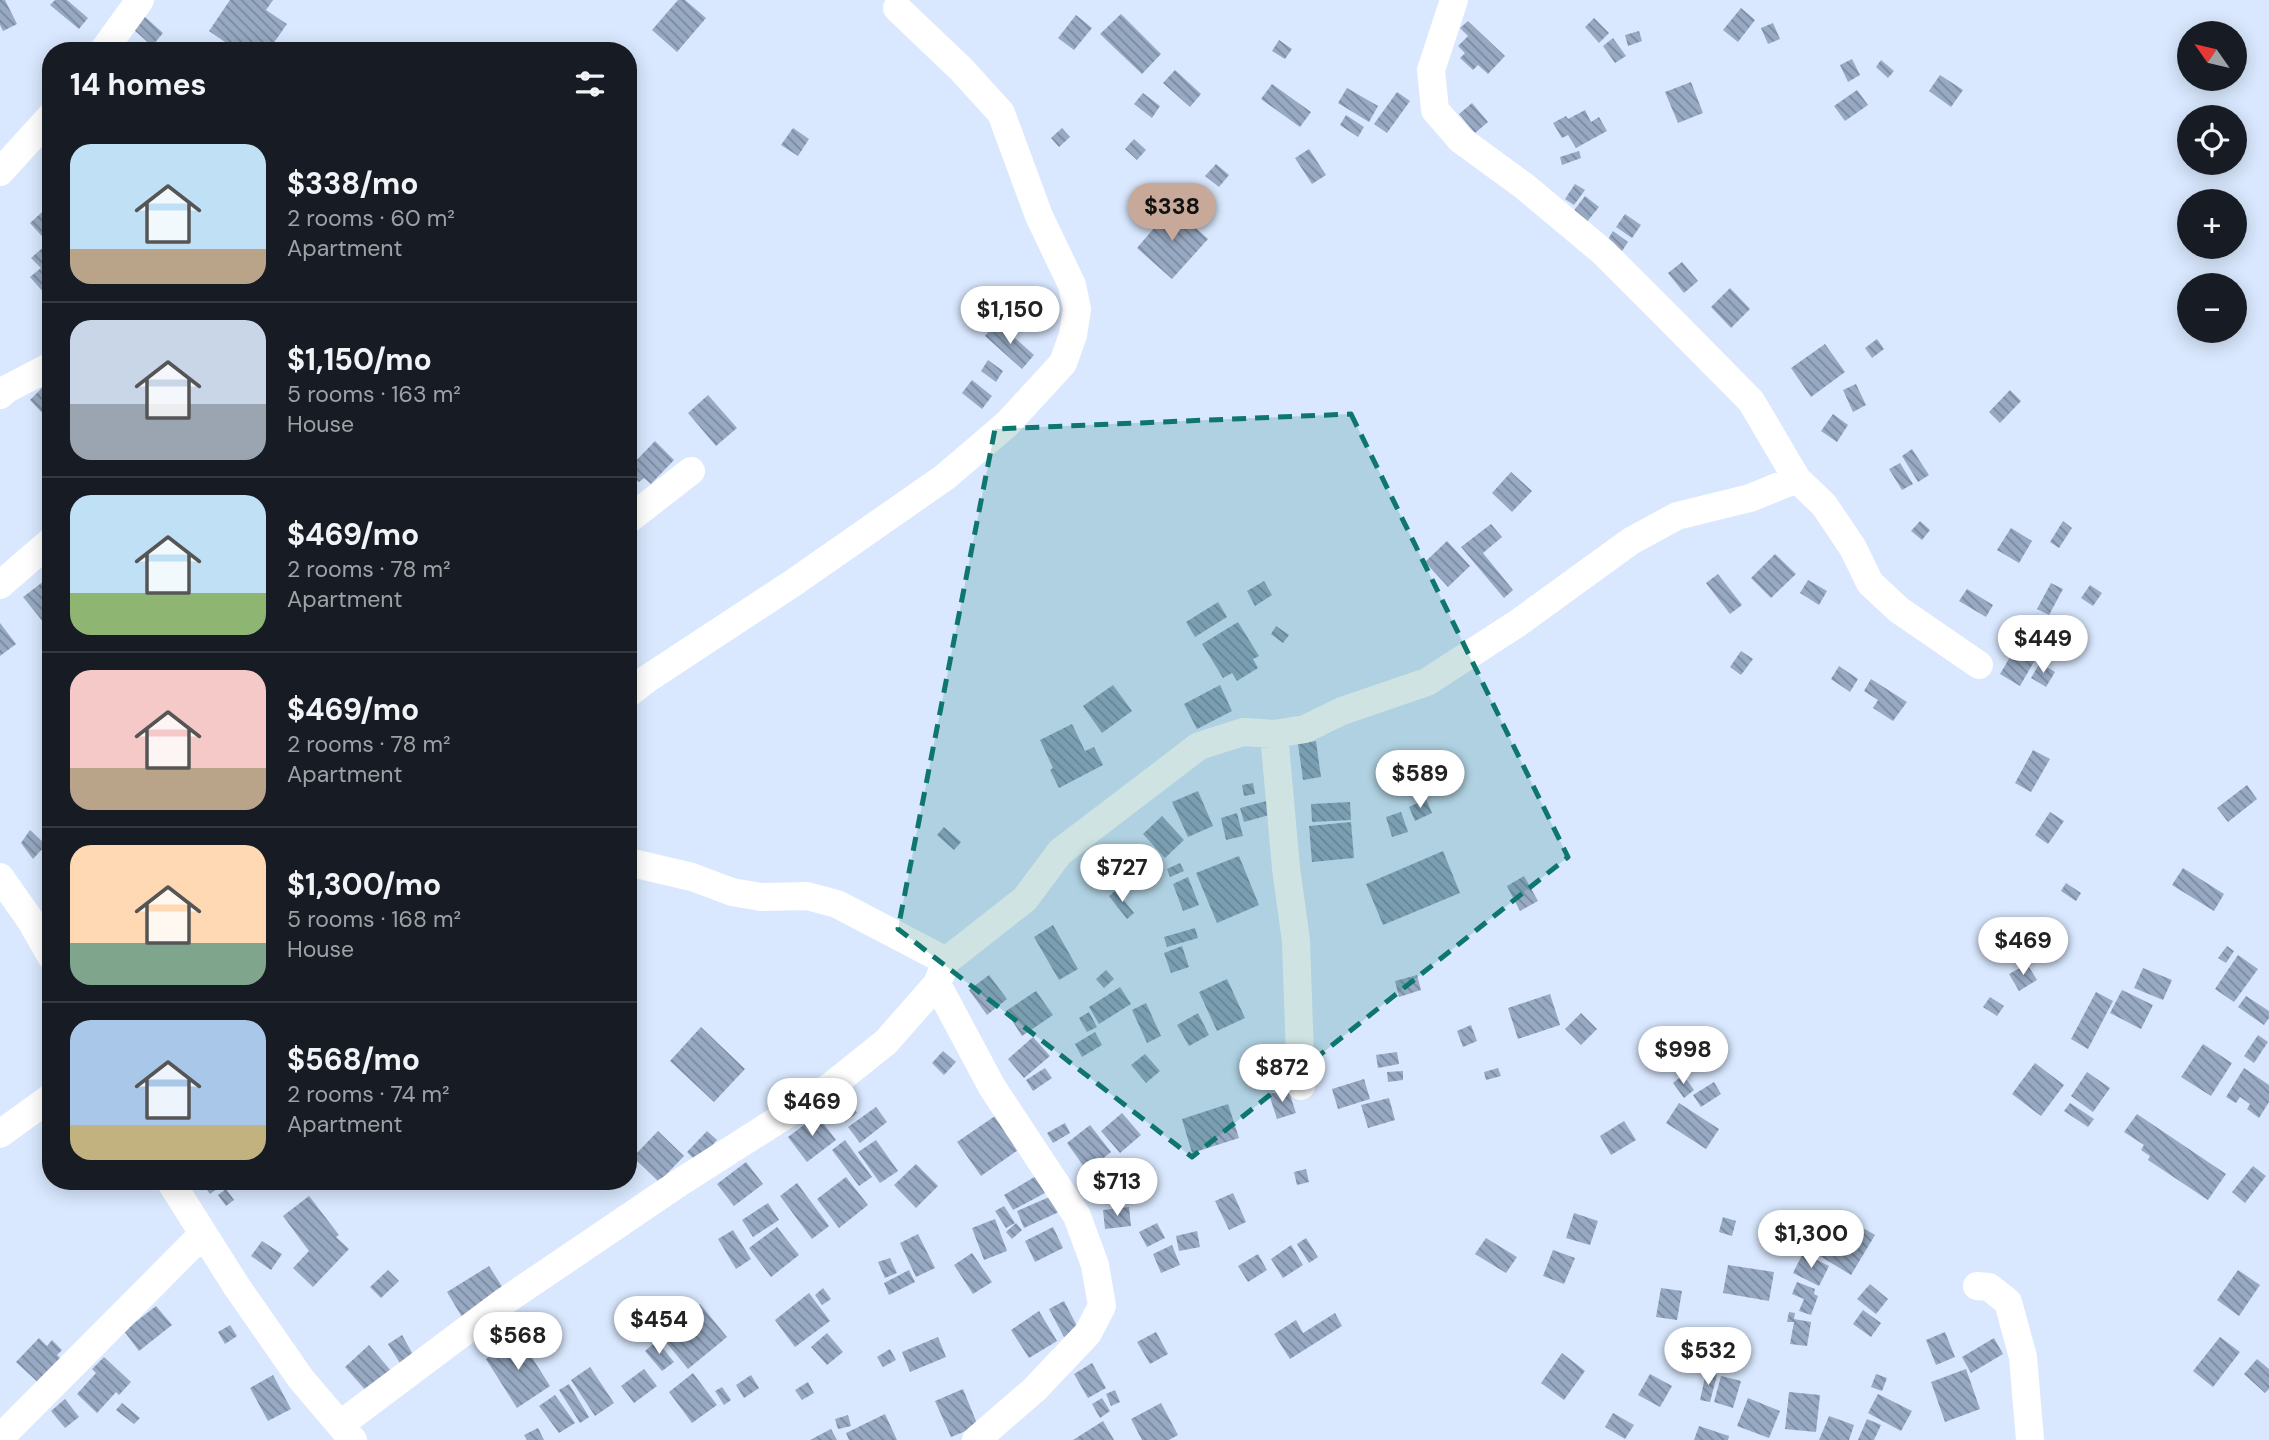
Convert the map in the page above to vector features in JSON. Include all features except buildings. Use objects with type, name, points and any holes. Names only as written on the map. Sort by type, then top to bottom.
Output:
[{"type":"street","points":[[110,42],[140,0]]},
{"type":"street","points":[[1454,0],[1431,70],[1435,110],[1461,140],[1524,186],[1593,244],[1751,401],[1797,479],[1824,505],[1853,548],[1870,583],[1899,610],[1979,665]]},
{"type":"street","points":[[637,687],[945,477],[1007,424],[1063,363],[1073,335],[1077,309],[1072,285],[1038,216],[1001,113],[961,69],[897,8]]},
{"type":"street","points":[[0,172],[42,126]]},
{"type":"street","points":[[0,395],[7,388],[42,370]]},
{"type":"street","points":[[637,513],[691,471]]},
{"type":"street","points":[[176,1190],[237,1287],[301,1379],[347,1432],[505,1301],[679,1183],[831,1086],[886,1042],[941,972],[1025,899],[1060,852],[1199,746],[1243,732],[1274,734],[1305,729],[1342,711],[1427,682],[1518,623],[1631,541],[1677,516],[1750,498],[1797,479]]},
{"type":"street","points":[[0,585],[42,549]]},
{"type":"street","points":[[1274,734],[1286,868],[1296,941],[1301,1086]]},
{"type":"street","points":[[637,864],[761,897],[807,896],[837,904],[941,972],[992,1087],[1077,1216],[1095,1265],[1102,1306],[1088,1333],[1034,1390],[976,1440]]},
{"type":"street","points":[[0,877],[42,940]]},
{"type":"street","points":[[0,1135],[42,1104]]},
{"type":"street","points":[[0,1438],[203,1234]]},
{"type":"street","points":[[1977,1286],[1989,1287],[2007,1302],[2023,1357],[2030,1440]]},
{"type":"highlighted area","points":[[1351,414],[1568,857],[1192,1157],[898,929],[995,429]]}]
